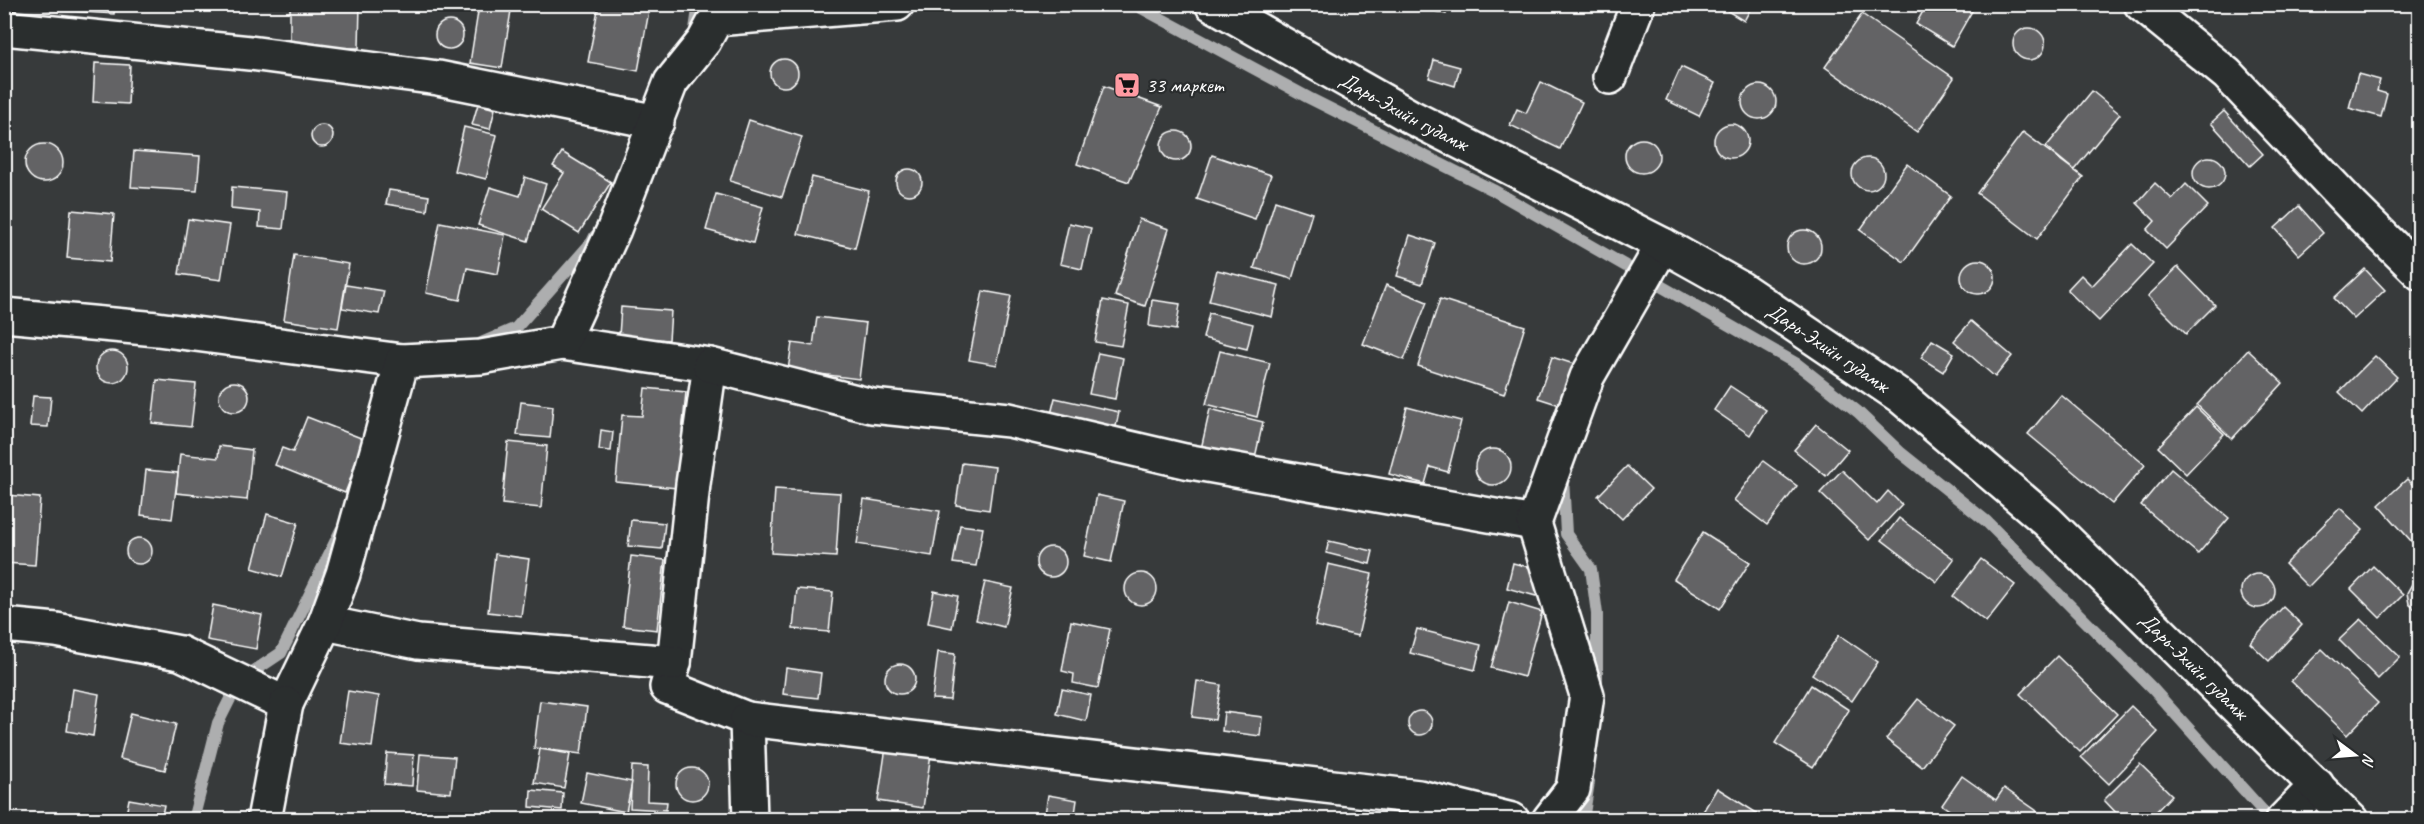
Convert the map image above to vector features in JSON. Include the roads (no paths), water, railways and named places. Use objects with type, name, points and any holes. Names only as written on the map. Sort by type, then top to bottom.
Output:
[{"type":"street","points":[[562,343],[614,229],[671,82],[704,41],[716,19],[897,4]]},
{"type":"street","name":"Дарь-Эхийн гудамж","points":[[1212,4],[1413,118],[1663,245],[1740,288],[1900,396],[2047,521],[2351,819]]},
{"type":"street","points":[[1610,76],[1638,4]]},
{"type":"street","points":[[2140,4],[2228,74],[2354,208],[2420,273]]},
{"type":"street","points":[[4,28],[250,53],[438,78],[657,122]]},
{"type":"street","points":[[1549,819],[1578,801],[1587,694],[1534,523],[1587,377],[1663,245]]},
{"type":"street","points":[[4,315],[157,329],[402,361],[482,357],[562,343],[710,365],[872,406],[1009,420],[1185,461],[1534,523]]},
{"type":"street","points":[[264,819],[286,705],[325,623],[343,574],[402,361]]},
{"type":"street","points":[[710,365],[693,484],[674,663],[667,687],[747,719],[1419,797],[1512,819]]},
{"type":"street","points":[[325,623],[418,642],[674,663]]},
{"type":"street","points":[[4,625],[56,630],[180,653],[286,705]]},
{"type":"street","points":[[747,719],[750,819]]},
{"type":"street","points":[[2284,819],[2317,785]]},
{"type":"waterway","points":[[694,4],[698,10],[694,36]]},
{"type":"waterway","points":[[1134,4],[1309,98],[1493,190],[1797,364],[1858,412],[1901,453],[1986,521],[2152,688],[2271,820]]},
{"type":"waterway","points":[[479,344],[516,328],[595,236]]},
{"type":"waterway","points":[[1563,477],[1566,534],[1591,569],[1597,614],[1597,687]]},
{"type":"waterway","points":[[193,820],[218,723],[239,681],[281,653],[341,530]]},
{"type":"waterway","points":[[1583,820],[1589,782]]},
{"type":"place","name":"33 маркет","points":[[1127,85]]}]
